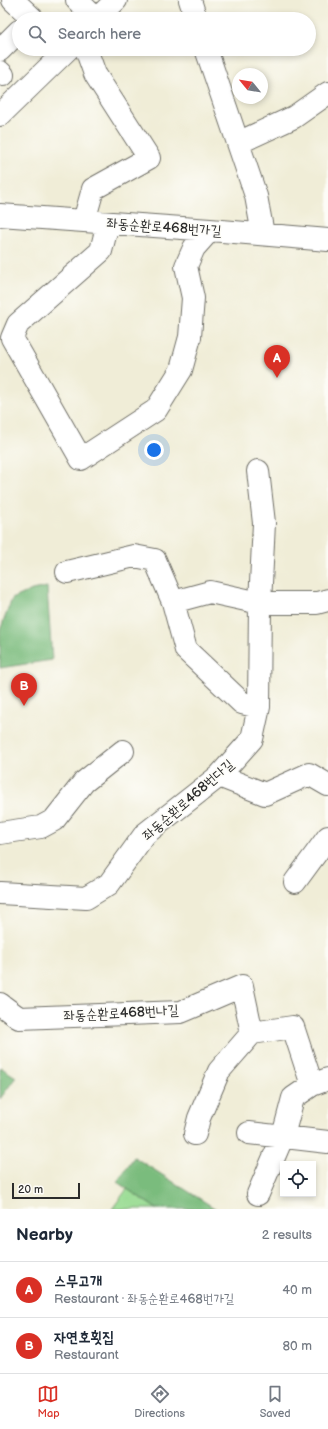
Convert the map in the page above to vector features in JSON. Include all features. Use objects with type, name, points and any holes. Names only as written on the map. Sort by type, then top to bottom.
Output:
[{"type":"street","points":[[13,0],[22,12]]},
{"type":"street","points":[[77,0],[90,12]]},
{"type":"street","points":[[104,12],[116,0]]},
{"type":"street","points":[[190,0],[194,12]]},
{"type":"street","points":[[0,50],[12,38]]},
{"type":"street","points":[[0,114],[63,56]]},
{"type":"street","points":[[78,56],[95,74],[149,158],[93,189],[84,221]]},
{"type":"street","points":[[208,56],[256,196],[263,234]]},
{"type":"street","points":[[238,143],[294,117],[328,93]]},
{"type":"street","name":"좌동순환로468번가길","points":[[0,215],[328,240]]},
{"type":"street","points":[[108,223],[101,251],[18,324],[12,338],[80,459],[156,410],[181,370],[190,337],[193,298],[186,266],[194,248],[210,230]]},
{"type":"street","name":"좌동순환로468번다길","points":[[1,889],[86,898],[109,884],[145,834],[219,776],[252,739],[259,707],[260,603],[264,523],[258,470]]},
{"type":"street","points":[[67,572],[134,556],[155,560],[173,602],[186,650],[242,703],[259,707]]},
{"type":"street","points":[[173,602],[210,592],[260,603],[317,603],[328,600]]},
{"type":"street","points":[[0,833],[41,827],[54,820],[84,782],[123,751]]},
{"type":"street","points":[[219,776],[265,794],[309,774],[328,785]]},
{"type":"street","points":[[296,882],[328,837]]},
{"type":"street","name":"좌동순환로468번나길","points":[[0,1004],[19,1018],[180,1012],[242,986],[252,1032]]},
{"type":"street","points":[[195,1134],[199,1118],[219,1071],[252,1032],[293,1026],[320,1082],[293,1098],[283,1136],[258,1194]]},
{"type":"street","points":[[249,1133],[328,1142]]},
{"type":"green space","points":[[47,587],[52,660],[0,668],[0,630],[12,599],[32,590]]},
{"type":"green space","points":[[0,1067],[16,1077],[0,1099]]},
{"type":"green space","points":[[134,1157],[216,1209],[157,1209],[117,1182]]},
{"type":"green space","points":[[127,1189],[157,1209],[112,1209]]},
{"type":"place","name":"스무고개","points":[[277,378]]},
{"type":"place","name":"자연호횟집","points":[[24,706]]}]
